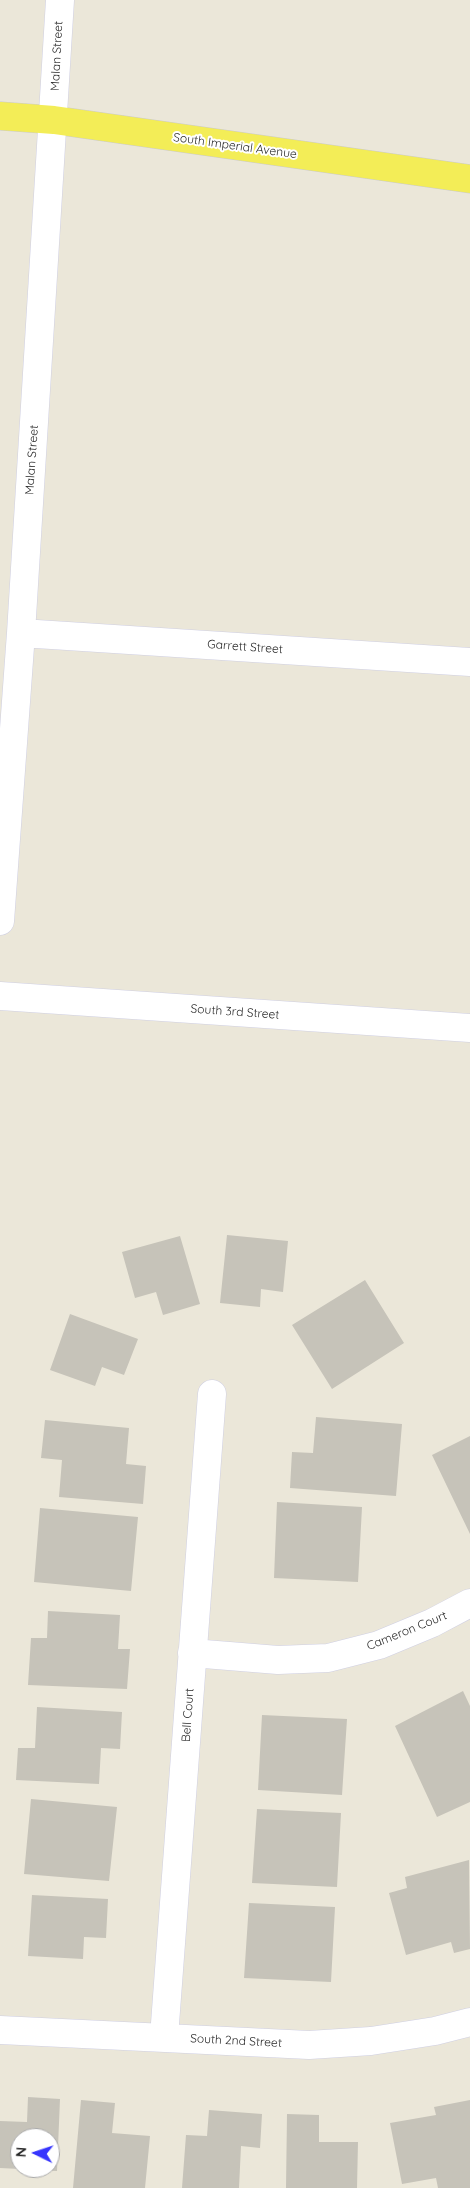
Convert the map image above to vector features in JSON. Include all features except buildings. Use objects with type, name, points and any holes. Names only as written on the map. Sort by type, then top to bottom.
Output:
[{"type":"main road","name":"South Imperial Avenue","points":[[0,116],[54,120],[470,179]]},
{"type":"street","name":"Malan Street","points":[[0,921],[14,616],[54,120],[60,0]]},
{"type":"street","name":"Garrett Street","points":[[14,616],[470,662]]},
{"type":"street","name":"South 3rd Street","points":[[0,996],[470,1028]]},
{"type":"street","name":"Bell Court","points":[[164,2037],[212,1394]]},
{"type":"street","name":"Cameron Court","points":[[192,1653],[278,1660],[328,1658],[379,1644],[432,1623],[470,1603]]},
{"type":"street","name":"South 2nd Street","points":[[0,2030],[309,2045],[371,2041],[435,2031],[470,2022]]}]
